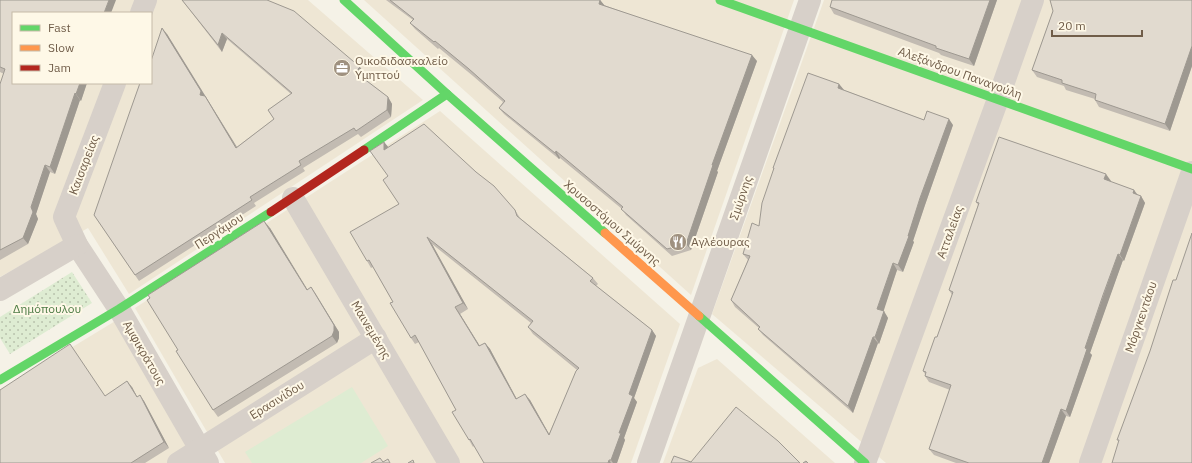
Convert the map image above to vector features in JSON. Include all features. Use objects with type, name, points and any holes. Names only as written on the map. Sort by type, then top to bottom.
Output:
[{"type":"street","points":[[141,12],[146,0]]},
{"type":"street","name":"Χρυσοστόμου Σμύρνης","points":[[344,0],[447,94],[865,463]]},
{"type":"street","name":"Αλεξάνδρου Παναγούλη","points":[[720,0],[1192,170]]},
{"type":"street","name":"Σμύρνης","points":[[648,463],[810,0]]},
{"type":"street","name":"Ατταλείας","points":[[865,463],[1033,0]]},
{"type":"street","name":"Καισαρείας","points":[[77,245],[64,217],[115,84]]},
{"type":"street","name":"Περγάμου","points":[[1,378],[119,310],[293,198],[447,94]]},
{"type":"street","name":"Μόργκεντάου","points":[[1090,463],[1192,170]]},
{"type":"street","name":"Μαινεμένης","points":[[293,198],[449,463]]},
{"type":"street","points":[[0,290],[77,245]]},
{"type":"street","name":"Αμφικράτους","points":[[77,245],[119,310],[204,456]]},
{"type":"street","name":"Ερασινίδου","points":[[178,463],[204,456],[376,338]]},
{"type":"shaded area","points":[[0,0],[308,0],[423,100],[129,294],[88,228],[0,277]]},
{"type":"shaded area","points":[[364,0],[794,0],[691,295]]},
{"type":"shaded area","points":[[824,0],[1192,0],[1192,463],[886,463],[712,314]]},
{"type":"shaded area","points":[[440,111],[680,324],[631,463],[225,463],[135,308]]},
{"type":"shaded area","points":[[117,320],[199,463],[0,463],[0,391]]},
{"type":"shaded area","points":[[717,359],[835,463],[663,463],[698,368]]},
{"type":"green space","name":"Δημόπουλου","points":[[72,272],[92,303],[10,354],[0,338],[0,317]]},
{"type":"green space","points":[[352,387],[388,446],[361,463],[252,463],[245,452]]},
{"type":"building","points":[[0,0],[109,0],[104,12],[12,12],[12,84],[80,84],[76,94],[75,93],[50,167],[45,165],[31,207],[33,212],[23,238],[0,250],[0,84],[5,69],[0,67]]},
{"type":"building","points":[[182,0],[267,0],[294,11],[360,67],[355,72],[388,97],[387,110],[356,131],[354,128],[299,161],[301,165],[250,197],[252,200],[135,275],[94,215],[140,84],[152,84],[152,58],[162,28],[201,91],[200,95],[205,96],[236,148],[274,119],[268,110],[292,93],[222,33],[218,45]]},
{"type":"building","points":[[390,0],[600,0],[599,4],[752,55],[712,165],[686,244],[667,249],[621,209],[623,207],[556,151],[555,153],[499,108],[505,101],[435,41],[434,42],[410,23],[414,19]]},
{"type":"building","points":[[832,0],[990,0],[969,59],[936,48],[936,46],[830,7]]},
{"type":"building","points":[[1050,0],[1192,0],[1192,46],[1165,124],[1095,100],[1096,94],[1062,83],[1062,80],[1032,70],[1053,11]]},
{"type":"building","points":[[808,73],[839,84],[838,88],[924,120],[927,111],[949,119],[920,198],[909,236],[898,265],[893,263],[877,309],[884,311],[848,406],[758,329],[760,327],[731,300],[750,256],[743,254],[752,223],[759,226],[762,203],[773,168]]},
{"type":"building","points":[[424,124],[476,172],[494,186],[515,210],[517,216],[593,278],[590,281],[652,330],[629,394],[633,396],[619,433],[621,433],[611,460],[609,460],[608,463],[484,463],[452,412],[456,410],[415,335],[411,338],[390,303],[393,302],[369,260],[367,261],[350,232],[399,204],[383,180],[388,176],[370,151],[384,142],[384,150]],"holes":[[[427,237],[533,321],[528,327],[579,368],[576,371],[549,435],[525,394],[516,399],[485,343],[479,346],[455,307],[463,303]]]},
{"type":"building","points":[[999,137],[1106,174],[1104,179],[1134,190],[1133,193],[1141,196],[1120,255],[1118,254],[1103,295],[1066,411],[1061,409],[1042,463],[969,463],[929,449],[951,385],[925,376],[926,372],[923,371],[953,292],[949,290],[979,203],[976,202]]},
{"type":"building","points":[[264,221],[307,290],[311,287],[334,325],[334,331],[332,336],[213,410],[176,351],[178,350],[147,300],[150,298],[148,295]]},
{"type":"building","points":[[1192,233],[1192,463],[1112,463],[1119,440],[1117,440],[1150,351],[1173,280],[1176,280]]},
{"type":"building","points":[[70,344],[105,396],[127,381],[137,397],[140,395],[164,442],[131,463],[0,463],[0,390]]},
{"type":"building","points":[[736,407],[778,441],[800,463],[671,463],[674,456],[691,462]]},
{"type":"building","points":[[380,458],[383,462],[388,459],[390,463],[371,463]]},
{"type":"traffic: fast","points":[[344,0],[447,94],[605,233]]},
{"type":"traffic: fast","points":[[720,0],[1192,169]]},
{"type":"traffic: fast","points":[[364,150],[447,94]]},
{"type":"traffic: fast","points":[[0,380],[119,309],[271,212]]},
{"type":"traffic: fast","points":[[699,316],[865,463]]},
{"type":"traffic: slow","points":[[605,233],[699,316]]},
{"type":"traffic: jam","points":[[271,212],[364,150]]},
{"type":"place","name":"Οικοδιδασκαλείο Υμηττού","points":[[342,68]]},
{"type":"place","name":"Αγλέουρας","points":[[678,242]]}]
